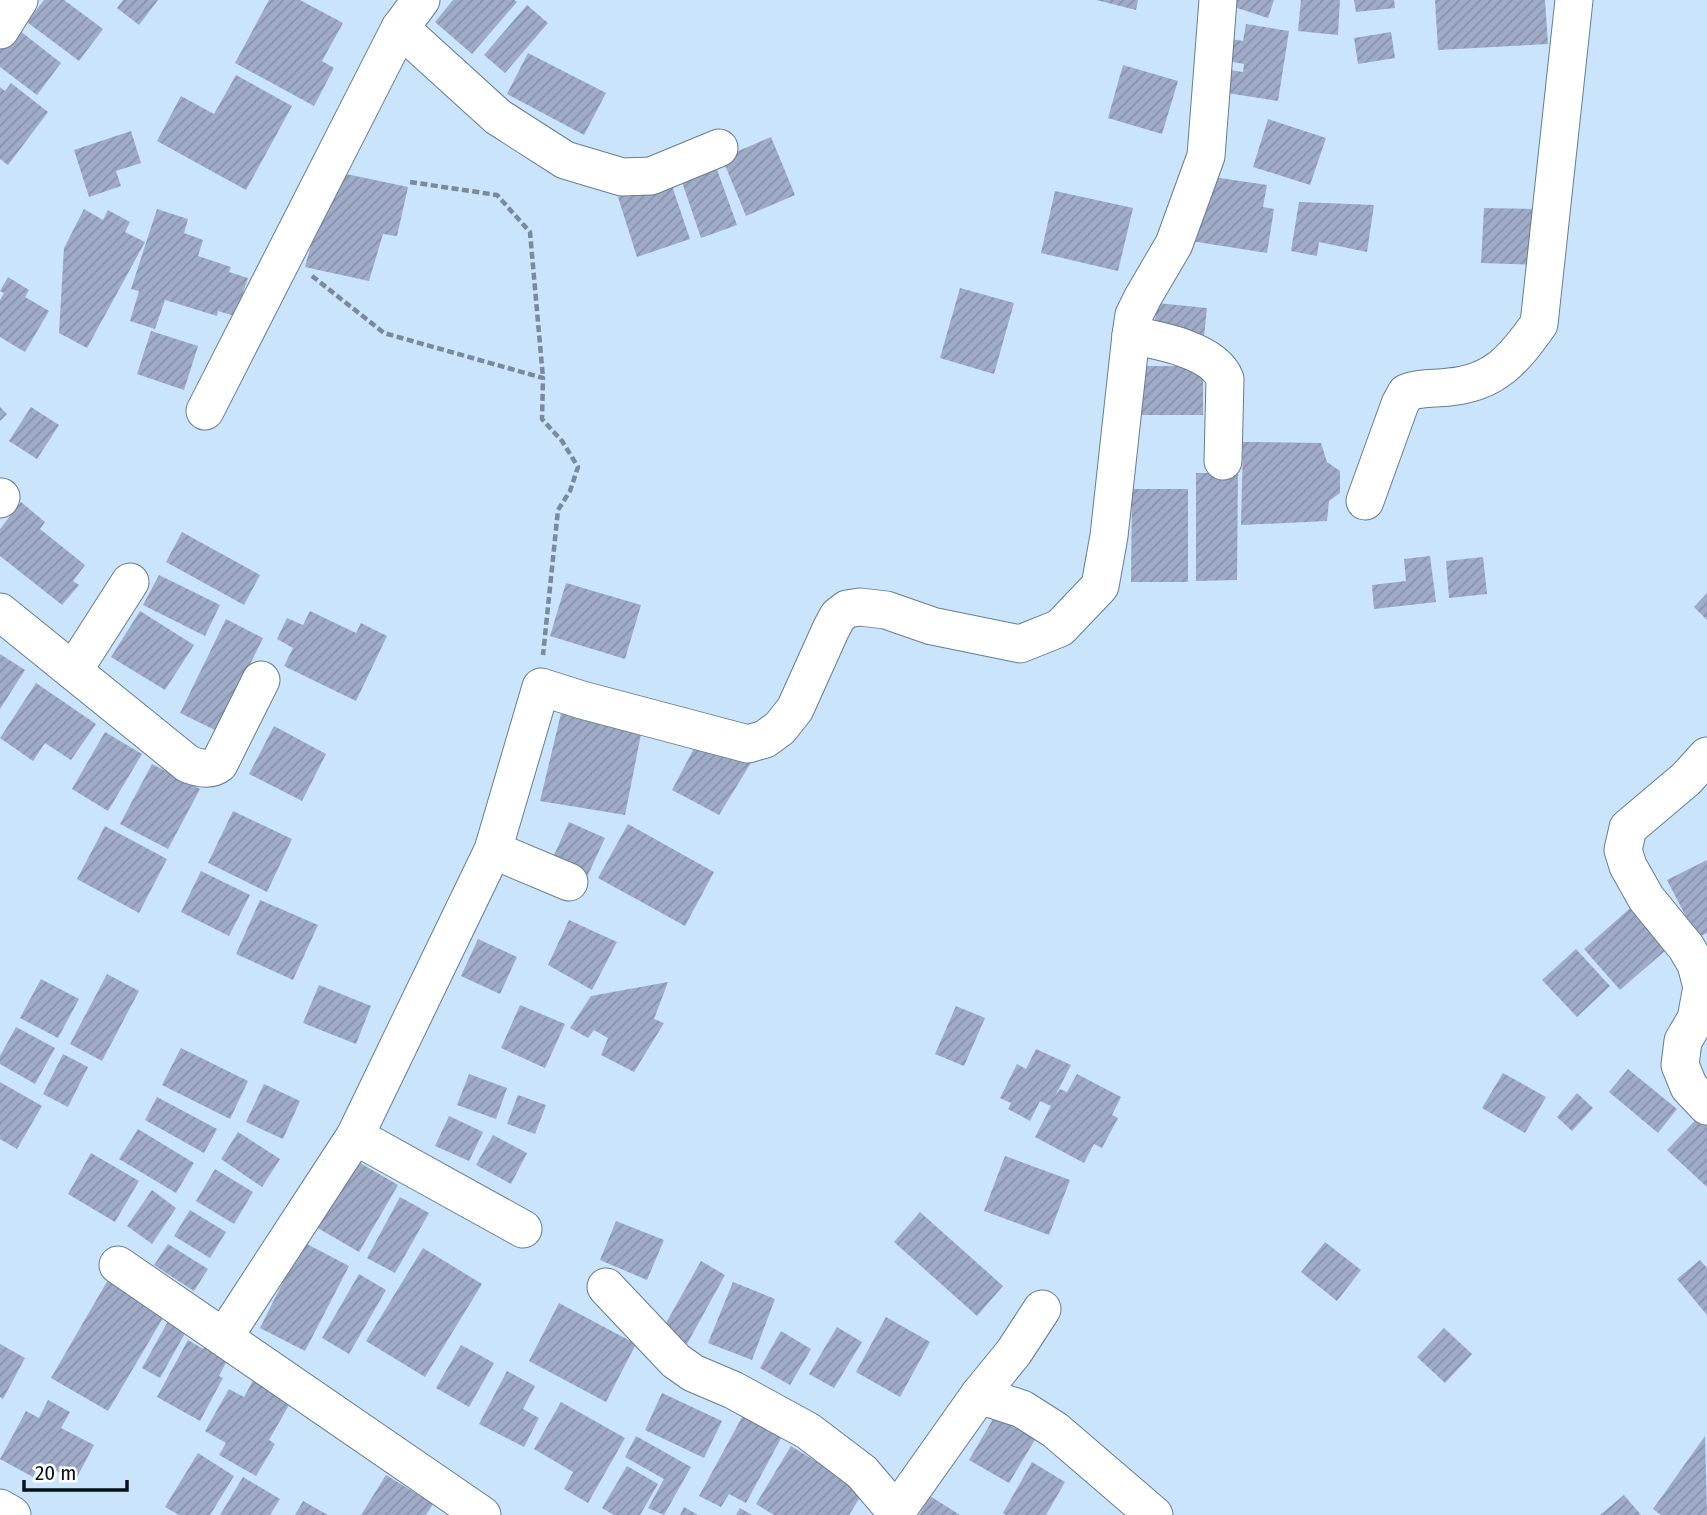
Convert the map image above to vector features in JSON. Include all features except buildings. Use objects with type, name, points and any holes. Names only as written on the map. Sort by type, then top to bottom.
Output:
[{"type":"street","points":[[0,30],[19,0]]},
{"type":"street","points":[[224,1337],[355,1136],[493,850],[541,687],[748,744],[765,739],[780,728],[795,709],[831,629],[838,616],[847,609],[860,607],[886,610],[932,626],[1020,643],[1060,628],[1100,586],[1109,536],[1135,315],[1174,244],[1206,156],[1217,0]]},
{"type":"street","points":[[1365,501],[1406,393],[1471,384],[1500,370],[1518,353],[1539,324],[1574,0]]},
{"type":"street","points":[[205,411],[284,254],[411,14],[498,117],[565,160],[622,177],[651,176],[719,148]]},
{"type":"street","points":[[1131,335],[1184,348],[1217,365],[1223,373],[1223,461]]},
{"type":"street","points":[[73,671],[130,582]]},
{"type":"street","points":[[0,612],[188,764],[199,768],[215,767],[219,764],[261,680]]},
{"type":"street","points":[[1707,756],[1686,779],[1628,828],[1623,850],[1628,866],[1646,898],[1686,947],[1696,964],[1702,987],[1696,1019],[1683,1041],[1680,1065],[1689,1087],[1707,1106]]},
{"type":"street","points":[[493,850],[569,881]]},
{"type":"street","points":[[355,1136],[523,1229]]},
{"type":"street","points":[[118,1265],[482,1515]]},
{"type":"street","points":[[606,1287],[676,1361],[693,1373],[733,1390],[808,1431],[862,1472],[895,1514],[979,1395],[1014,1352],[1042,1309]]},
{"type":"street","points":[[979,1395],[1022,1409],[1055,1430],[1154,1515]]},
{"type":"path","points":[[410,182],[497,195],[530,232],[543,377],[542,419],[562,441],[578,467],[570,491],[558,510],[541,687]]},
{"type":"path","points":[[284,254],[384,333],[543,377]]}]
